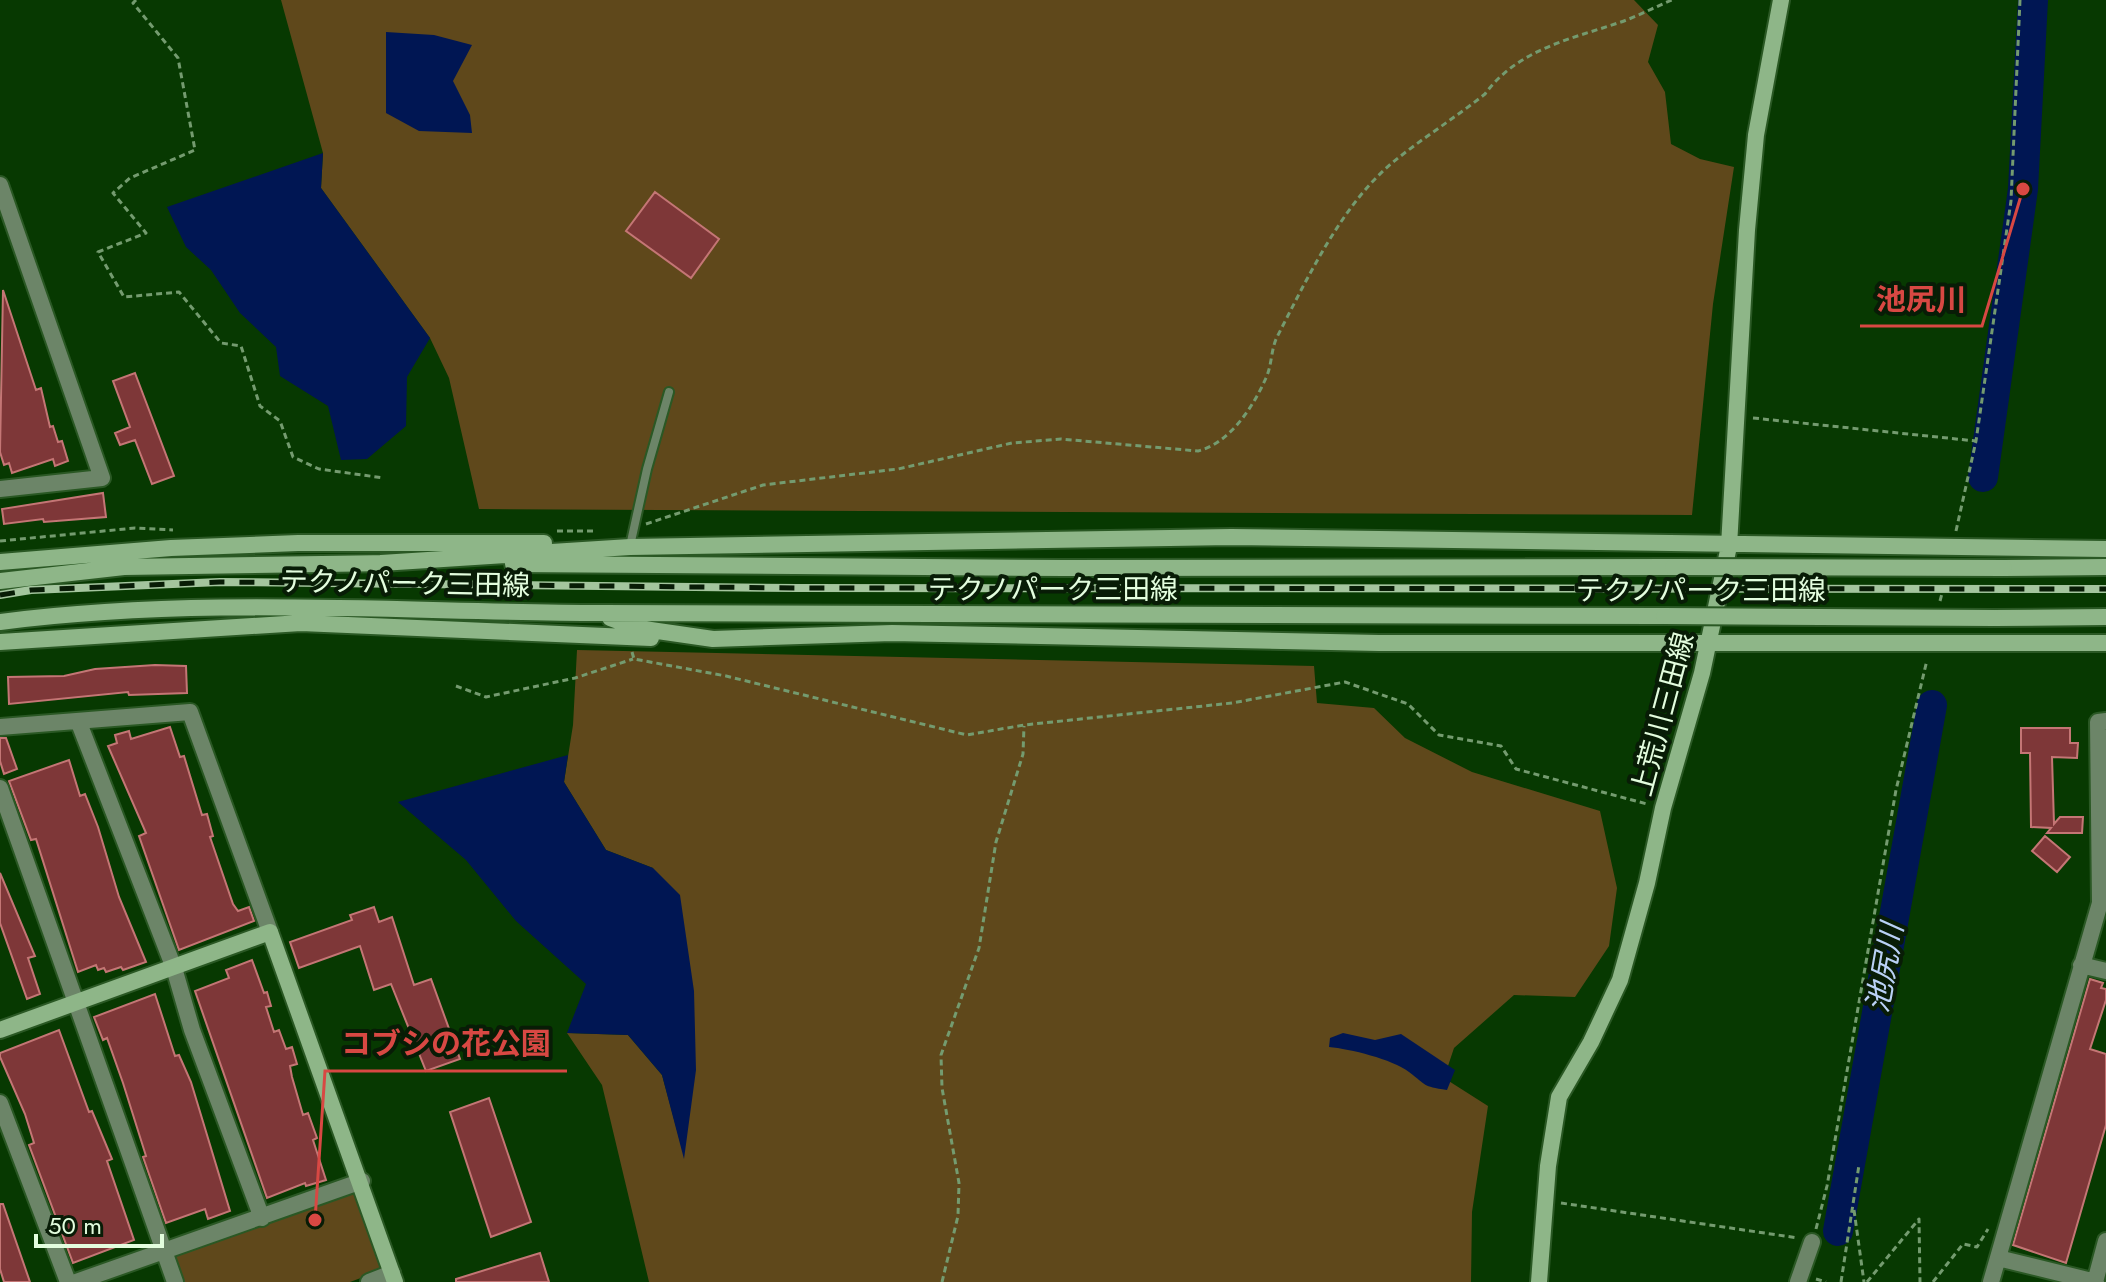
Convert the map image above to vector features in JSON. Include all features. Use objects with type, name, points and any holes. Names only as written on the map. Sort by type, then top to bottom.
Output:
[{"type":"main road","name":"上荒川三田線","points":[[1539,1282],[1545,1199],[1559,1097],[1620,980],[1708,646],[1729,546],[1747,230],[1756,135],[1781,0]]},
{"type":"main road","points":[[381,563],[624,547],[1231,537],[2106,549]]},
{"type":"main road","points":[[0,562],[171,548],[298,543],[518,542],[624,547]]},
{"type":"main road","name":"テクノパーク三田線","points":[[0,581],[124,567],[381,563],[1049,568],[2106,567]]},
{"type":"main road","name":"テクノパーク三田線","points":[[0,622],[82,612],[245,605],[598,613],[2106,617]]},
{"type":"main road","points":[[598,613],[637,628],[713,639]]},
{"type":"main road","points":[[0,642],[301,623],[713,639],[892,633],[1708,646],[2106,643]]},
{"type":"main road","points":[[0,1030],[270,932],[362,1181],[394,1278]]},
{"type":"street","points":[[0,185],[102,478],[0,489]]},
{"type":"street","points":[[0,727],[190,712],[270,932]]},
{"type":"street","points":[[1991,1282],[2100,903],[2098,722],[2106,721]]},
{"type":"street","points":[[79,723],[174,968],[192,1030],[262,1218]]},
{"type":"street","points":[[0,788],[175,1282]]},
{"type":"street","points":[[2081,965],[2106,971]]},
{"type":"street","points":[[0,1103],[68,1282]]},
{"type":"street","points":[[76,1282],[362,1181]]},
{"type":"street","points":[[1998,1258],[2095,1282],[2106,1241]]},
{"type":"street","points":[[1798,1282],[1812,1242]]},
{"type":"street","points":[[369,1282],[394,1278]]},
{"type":"lane","points":[[624,547],[633,529],[669,392]]},
{"type":"path","points":[[136,0],[133,3],[178,58],[195,150],[130,178],[113,193],[146,233],[98,252],[124,297],[179,292],[221,343],[241,346],[260,406],[280,421],[293,457],[319,469],[384,478]]},
{"type":"path","points":[[633,529],[763,485],[898,469],[1012,443],[1061,439],[1198,451],[1214,447],[1240,421],[1267,376],[1275,340],[1326,250],[1354,206],[1391,164],[1485,94],[1495,81],[1551,43],[1623,21],[1672,0]]},
{"type":"path","points":[[1952,547],[1976,441],[2011,201],[2020,0]]},
{"type":"path","points":[[1738,417],[1976,441]]},
{"type":"path","points":[[1940,602],[1946,575]]},
{"type":"path","points":[[630,638],[634,659]]},
{"type":"path","points":[[1545,1199],[1593,1210],[1812,1242],[1827,1186],[1896,790],[1931,643]]},
{"type":"path","points":[[456,686],[486,697],[575,678],[634,659],[726,676],[967,735],[1024,725],[1232,703],[1345,682],[1408,704],[1439,735],[1501,746],[1516,769],[1663,808]]},
{"type":"path","points":[[942,1282],[958,1216],[959,1183],[942,1088],[941,1055],[979,948],[996,842],[1023,754],[1024,725]]},
{"type":"path","points":[[1841,1282],[1859,1165]]},
{"type":"path","points":[[1853,1206],[1866,1282]]},
{"type":"path","points":[[1933,1282],[1963,1244],[1977,1247],[1995,1218],[2008,1222]]},
{"type":"path","points":[[1866,1282],[1919,1219],[1920,1282]]},
{"type":"shaded area","points":[[281,0],[1634,0],[1658,25],[1648,62],[1665,92],[1671,144],[1700,159],[1734,167],[1713,304],[1692,515],[479,509],[449,378],[430,338],[321,188],[323,153]]},
{"type":"shaded area","points":[[386,32],[434,35],[472,45],[453,81],[470,115],[472,133],[419,131],[386,113]]},
{"type":"shaded area","points":[[323,153],[321,188],[430,338],[407,377],[406,426],[367,459],[341,460],[328,406],[280,376],[276,347],[240,313],[211,270],[186,247],[167,207]]},
{"type":"shaded area","points":[[577,650],[1314,666],[1317,703],[1374,708],[1405,738],[1472,772],[1600,811],[1617,888],[1609,946],[1575,997],[1514,995],[1454,1048],[1444,1078],[1488,1106],[1472,1212],[1471,1282],[649,1282],[602,1085],[567,1033],[628,1035],[662,1075],[684,1156],[653,868],[606,850],[564,782],[573,725]]},
{"type":"shaded area","points":[[568,755],[564,782],[606,850],[653,868],[680,895],[694,991],[696,1070],[684,1159],[662,1075],[628,1035],[567,1033],[586,984],[516,921],[466,860],[398,802]]},
{"type":"shaded area","points":[[1343,1033],[1375,1040],[1401,1034],[1455,1070],[1447,1090],[1425,1085],[1402,1067],[1382,1059],[1329,1047],[1330,1038]]},
{"type":"shaded area","points":[[354,1186],[385,1269],[350,1282],[183,1282],[173,1253]]},
{"type":"building","points":[[655,192],[719,239],[691,278],[626,231]]},
{"type":"building","points":[[3,290],[36,390],[41,388],[50,427],[53,426],[58,442],[62,441],[68,461],[55,466],[53,459],[12,473],[9,463],[4,465],[0,452]]},
{"type":"building","points":[[135,373],[174,476],[152,484],[135,440],[120,445],[115,433],[130,427],[113,381]]},
{"type":"building","points":[[103,493],[106,517],[4,524],[2,509]]},
{"type":"building","points":[[186,666],[187,693],[129,695],[128,692],[9,704],[8,677],[64,676],[95,669]]},
{"type":"building","points":[[170,727],[180,757],[184,756],[202,815],[207,814],[213,836],[210,837],[233,904],[238,911],[249,907],[254,921],[179,950],[139,836],[146,833],[108,746],[117,743],[115,735],[129,731],[131,739]]},
{"type":"building","points":[[2021,728],[2070,728],[2070,743],[2078,743],[2077,758],[2052,757],[2054,824],[2060,817],[2083,817],[2082,833],[2047,833],[2051,828],[2031,827],[2030,753],[2021,753]]},
{"type":"building","points":[[0,738],[6,738],[17,769],[4,774],[0,761]]},
{"type":"building","points":[[69,760],[80,796],[85,794],[98,827],[119,897],[146,962],[123,970],[121,967],[106,972],[104,968],[98,970],[96,965],[78,972],[36,839],[31,840],[9,781]]},
{"type":"building","points":[[2045,836],[2070,857],[2057,872],[2032,851]]},
{"type":"building","points":[[0,873],[35,956],[28,958],[40,994],[27,999],[0,923]]},
{"type":"building","points":[[374,907],[379,922],[392,917],[414,985],[431,979],[460,1059],[426,1071],[391,984],[374,990],[360,946],[299,968],[290,942],[352,920],[350,915]]},
{"type":"building","points":[[252,960],[264,993],[267,992],[271,1006],[266,1007],[274,1032],[279,1030],[286,1049],[292,1047],[297,1064],[290,1066],[292,1077],[303,1115],[308,1113],[317,1138],[313,1140],[326,1180],[306,1186],[305,1183],[267,1198],[195,991],[229,978],[226,970]]},
{"type":"building","points":[[2090,979],[2103,983],[2101,988],[2106,989],[2106,1000],[2090,1049],[2106,1054],[2106,1125],[2066,1263],[2013,1245]]},
{"type":"building","points":[[155,994],[175,1056],[179,1055],[191,1082],[230,1211],[208,1219],[205,1209],[166,1223],[143,1157],[146,1156],[123,1083],[107,1038],[103,1040],[94,1017]]},
{"type":"building","points":[[59,1030],[89,1112],[92,1111],[112,1159],[107,1161],[134,1240],[73,1263],[29,1145],[34,1143],[25,1114],[0,1057],[0,1053]]},
{"type":"building","points":[[489,1098],[531,1222],[491,1237],[450,1112]]},
{"type":"building","points":[[0,1204],[3,1204],[30,1282],[4,1282],[0,1269]]},
{"type":"building","points":[[540,1253],[549,1282],[456,1282],[456,1279]]},
{"type":"waterway","name":"池尻川","points":[[1983,477],[2023,189],[2033,0]]},
{"type":"waterway","name":"池尻川","points":[[1838,1231],[1932,705]]},
{"type":"railway","points":[[0,595],[31,590],[220,582],[797,588],[2106,589]]},
{"type":"place","name":"池尻川","points":[[2023,189]]},
{"type":"place","name":"コブシの花公園","points":[[315,1220]]}]
